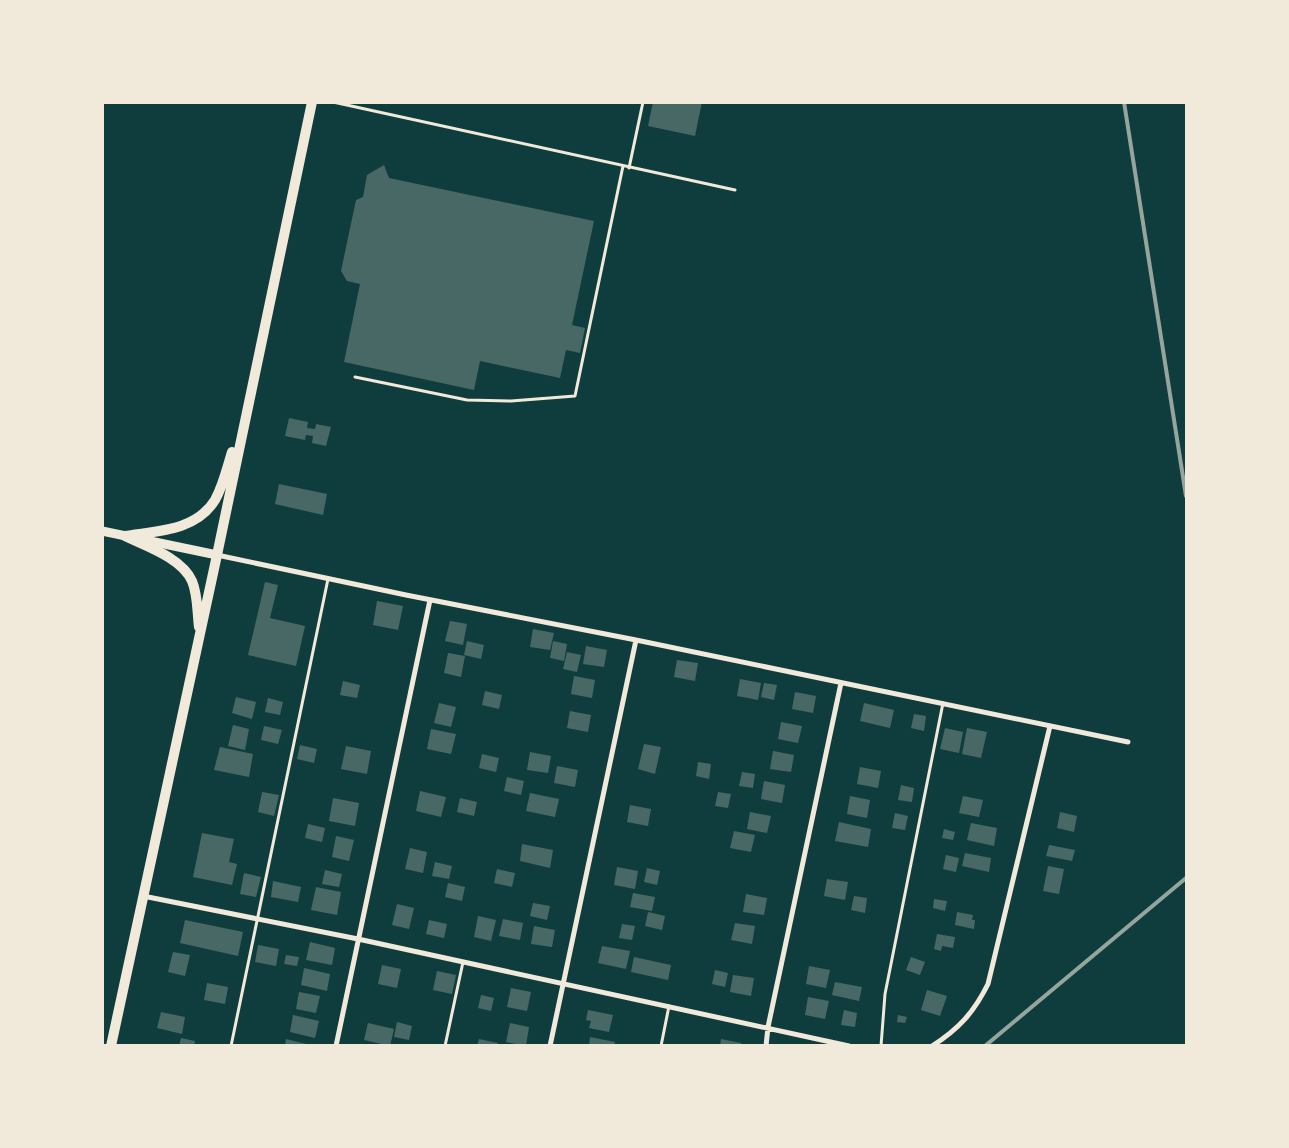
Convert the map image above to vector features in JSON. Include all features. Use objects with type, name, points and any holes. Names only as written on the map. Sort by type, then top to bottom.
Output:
[{"type":"main road","points":[[111,1046],[200,636],[312,102]]},
{"type":"main road","points":[[125,536],[176,528],[200,517],[209,508],[216,499],[246,414]]},
{"type":"main road","points":[[125,536],[174,560],[184,569],[191,580],[196,595],[200,636]]},
{"type":"street","points":[[102,531],[430,600],[636,640],[1128,742]]},
{"type":"street","points":[[336,1046],[430,600]]},
{"type":"street","points":[[550,1046],[636,640]]},
{"type":"street","points":[[766,1046],[768,1027],[841,683]]},
{"type":"street","points":[[932,1046],[967,1018],[978,1003],[992,973],[1050,726]]},
{"type":"street","points":[[143,896],[358,939],[849,1046]]},
{"type":"lane","points":[[332,102],[735,190]]},
{"type":"lane","points":[[629,168],[643,102]]},
{"type":"lane","points":[[355,377],[467,400],[511,401],[575,396],[623,166]]},
{"type":"lane","points":[[232,1046],[328,578]]},
{"type":"lane","points":[[881,1046],[885,994],[892,954],[944,703]]},
{"type":"lane","points":[[444,1046],[463,962]]},
{"type":"lane","points":[[661,1046],[669,1006]]},
{"type":"building","points":[[653,102],[702,102],[695,136],[648,126]]},
{"type":"building","points":[[384,165],[389,178],[594,221],[572,325],[585,328],[580,353],[566,350],[560,378],[480,361],[474,390],[344,362],[360,284],[347,281],[341,271],[356,200],[363,197],[367,175]]},
{"type":"building","points":[[289,418],[308,422],[307,428],[315,429],[316,424],[331,427],[326,446],[312,443],[313,436],[306,435],[305,440],[285,436]]},
{"type":"building","points":[[279,484],[327,494],[323,515],[275,504]]},
{"type":"building","points":[[265,582],[278,585],[270,618],[305,626],[296,666],[248,655]]},
{"type":"building","points":[[377,601],[403,606],[398,630],[373,625]]},
{"type":"building","points":[[450,621],[467,624],[463,645],[445,641]]},
{"type":"building","points":[[533,629],[554,633],[550,650],[530,647]]},
{"type":"building","points":[[467,641],[484,645],[481,659],[464,655]]},
{"type":"building","points":[[553,641],[567,644],[564,661],[550,658]]},
{"type":"building","points":[[586,646],[607,650],[604,667],[583,664]]},
{"type":"building","points":[[567,652],[581,655],[577,672],[563,669]]},
{"type":"building","points":[[448,653],[465,656],[461,677],[444,673]]},
{"type":"building","points":[[677,660],[698,663],[695,681],[674,677]]},
{"type":"building","points":[[574,676],[595,680],[592,698],[571,694]]},
{"type":"building","points":[[740,679],[761,683],[758,700],[737,696]]},
{"type":"building","points":[[343,681],[360,685],[357,698],[340,695]]},
{"type":"building","points":[[764,683],[777,685],[774,700],[761,697]]},
{"type":"building","points":[[485,691],[502,695],[499,709],[482,705]]},
{"type":"building","points":[[795,692],[816,696],[813,713],[792,709]]},
{"type":"building","points":[[236,697],[256,702],[252,719],[232,713]]},
{"type":"building","points":[[268,698],[283,702],[280,715],[265,712]]},
{"type":"building","points":[[439,703],[456,707],[451,727],[434,723]]},
{"type":"building","points":[[864,703],[894,710],[890,728],[860,721]]},
{"type":"building","points":[[570,711],[591,715],[588,732],[567,728]]},
{"type":"building","points":[[914,714],[926,716],[924,731],[911,728]]},
{"type":"building","points":[[781,722],[802,726],[798,743],[778,739]]},
{"type":"building","points":[[233,725],[249,729],[245,750],[228,746]]},
{"type":"building","points":[[264,726],[282,730],[278,744],[261,740]]},
{"type":"building","points":[[945,728],[963,732],[959,753],[940,749]]},
{"type":"building","points":[[967,728],[987,732],[981,758],[962,754]]},
{"type":"building","points":[[431,729],[456,734],[451,754],[427,749]]},
{"type":"building","points":[[644,744],[661,747],[655,774],[638,769]]},
{"type":"building","points":[[300,745],[317,749],[314,763],[297,759]]},
{"type":"building","points":[[346,746],[371,751],[367,774],[341,769]]},
{"type":"building","points":[[220,747],[253,754],[249,777],[214,770]]},
{"type":"building","points":[[773,751],[794,755],[791,772],[770,769]]},
{"type":"building","points":[[530,752],[551,756],[548,773],[527,770]]},
{"type":"building","points":[[482,754],[499,758],[496,772],[479,768]]},
{"type":"building","points":[[698,762],[711,764],[709,779],[696,776]]},
{"type":"building","points":[[557,766],[578,770],[575,787],[554,783]]},
{"type":"building","points":[[860,767],[881,771],[878,788],[857,784]]},
{"type":"building","points":[[742,772],[755,774],[753,788],[739,786]]},
{"type":"building","points":[[507,777],[524,781],[521,795],[504,791]]},
{"type":"building","points":[[764,781],[785,785],[782,803],[761,799]]},
{"type":"building","points":[[901,785],[914,788],[912,802],[898,800]]},
{"type":"building","points":[[420,791],[446,797],[441,817],[416,811]]},
{"type":"building","points":[[262,792],[279,795],[274,816],[258,812]]},
{"type":"building","points":[[718,792],[731,794],[728,808],[715,806]]},
{"type":"building","points":[[530,793],[559,799],[555,817],[526,811]]},
{"type":"building","points":[[850,796],[870,800],[867,818],[847,814]]},
{"type":"building","points":[[963,796],[983,800],[979,817],[959,813]]},
{"type":"building","points":[[333,798],[359,803],[355,826],[329,821]]},
{"type":"building","points":[[460,798],[477,802],[474,816],[457,812]]},
{"type":"building","points":[[630,805],[651,809],[648,826],[627,822]]},
{"type":"building","points":[[750,812],[771,816],[767,833],[747,829]]},
{"type":"building","points":[[1060,812],[1077,816],[1074,832],[1057,828]]},
{"type":"building","points":[[895,813],[908,816],[905,830],[892,828]]},
{"type":"building","points":[[839,822],[871,829],[868,847],[835,841]]},
{"type":"building","points":[[971,823],[997,828],[994,846],[967,840]]},
{"type":"building","points":[[308,824],[325,828],[322,842],[305,838]]},
{"type":"building","points":[[944,829],[955,832],[953,840],[942,838]]},
{"type":"building","points":[[734,831],[755,835],[751,852],[730,848]]},
{"type":"building","points":[[202,833],[234,839],[229,862],[237,864],[232,885],[193,877]]},
{"type":"building","points":[[336,836],[354,840],[349,861],[332,857]]},
{"type":"building","points":[[522,844],[553,850],[550,868],[520,861]]},
{"type":"building","points":[[1049,845],[1075,850],[1072,861],[1046,856]]},
{"type":"building","points":[[410,848],[427,852],[423,873],[405,869]]},
{"type":"building","points":[[965,853],[991,858],[989,872],[962,866]]},
{"type":"building","points":[[946,855],[959,858],[956,872],[943,869]]},
{"type":"building","points":[[435,862],[452,866],[449,879],[432,876]]},
{"type":"building","points":[[1048,866],[1064,869],[1059,894],[1043,891]]},
{"type":"building","points":[[617,867],[638,871],[635,889],[614,885]]},
{"type":"building","points":[[647,868],[660,871],[657,885],[644,882]]},
{"type":"building","points":[[497,869],[515,873],[512,887],[494,883]]},
{"type":"building","points":[[325,870],[342,874],[339,887],[322,884]]},
{"type":"building","points":[[244,873],[261,877],[256,897],[240,894]]},
{"type":"building","points":[[827,879],[848,882],[845,900],[824,896]]},
{"type":"building","points":[[273,881],[301,887],[298,902],[271,897]]},
{"type":"building","points":[[448,883],[465,887],[462,901],[445,897]]},
{"type":"building","points":[[316,887],[341,892],[337,915],[311,910]]},
{"type":"building","points":[[633,893],[655,897],[652,911],[630,907]]},
{"type":"building","points":[[746,894],[767,898],[764,915],[743,912]]},
{"type":"building","points":[[854,896],[867,898],[865,913],[851,910]]},
{"type":"building","points":[[934,899],[947,901],[945,911],[933,908]]},
{"type":"building","points":[[533,903],[550,906],[547,920],[530,916]]},
{"type":"building","points":[[397,904],[414,908],[409,929],[392,925]]},
{"type":"building","points":[[648,912],[665,916],[662,930],[645,926]]},
{"type":"building","points":[[957,912],[973,915],[972,920],[975,920],[974,929],[955,925]]},
{"type":"building","points":[[478,916],[496,920],[491,941],[474,937]]},
{"type":"building","points":[[503,919],[523,923],[520,940],[499,936]]},
{"type":"building","points":[[185,920],[243,932],[238,956],[180,943]]},
{"type":"building","points":[[429,920],[447,924],[444,938],[426,934]]},
{"type":"building","points":[[735,923],[755,926],[752,944],[731,940]]},
{"type":"building","points":[[622,924],[635,926],[632,940],[619,938]]},
{"type":"building","points":[[534,926],[555,930],[552,947],[531,944]]},
{"type":"building","points":[[937,934],[955,937],[953,948],[942,946],[941,951],[934,949]]},
{"type":"building","points":[[310,942],[335,948],[332,965],[306,960]]},
{"type":"building","points":[[258,945],[279,949],[276,966],[255,962]]},
{"type":"building","points":[[602,946],[630,951],[626,969],[598,963]]},
{"type":"building","points":[[173,952],[190,955],[185,976],[168,972]]},
{"type":"building","points":[[286,955],[299,957],[297,966],[284,964]]},
{"type":"building","points":[[634,957],[671,965],[668,980],[631,972]]},
{"type":"building","points":[[911,957],[925,962],[920,975],[906,970]]},
{"type":"building","points":[[382,965],[401,969],[397,988],[378,984]]},
{"type":"building","points":[[809,966],[830,970],[826,988],[806,984]]},
{"type":"building","points":[[304,968],[330,974],[327,991],[301,985]]},
{"type":"building","points":[[715,970],[728,973],[725,987],[712,984]]},
{"type":"building","points":[[437,971],[456,975],[452,994],[433,990]]},
{"type":"building","points":[[733,975],[754,978],[751,996],[730,992]]},
{"type":"building","points":[[835,982],[862,987],[859,1001],[832,995]]},
{"type":"building","points":[[207,983],[228,987],[225,1004],[204,1000]]},
{"type":"building","points":[[511,988],[531,992],[527,1011],[507,1007]]},
{"type":"building","points":[[927,990],[947,996],[940,1016],[921,1010]]},
{"type":"building","points":[[299,992],[320,996],[316,1013],[296,1009]]},
{"type":"building","points":[[481,995],[494,998],[491,1011],[478,1008]]},
{"type":"building","points":[[808,997],[829,1001],[825,1019],[805,1015]]},
{"type":"building","points":[[588,1010],[613,1015],[609,1032],[589,1028],[591,1021],[586,1020]]},
{"type":"building","points":[[844,1010],[857,1013],[855,1027],[841,1025]]},
{"type":"building","points":[[161,1012],[185,1017],[182,1034],[157,1028]]},
{"type":"building","points":[[293,1015],[319,1021],[315,1038],[290,1032]]},
{"type":"building","points":[[898,1015],[907,1017],[905,1023],[897,1022]]},
{"type":"building","points":[[397,1022],[412,1026],[409,1040],[394,1037]]},
{"type":"building","points":[[368,1023],[394,1029],[390,1046],[364,1040]]},
{"type":"building","points":[[510,1023],[529,1027],[526,1046],[506,1042]]},
{"type":"building","points":[[590,1037],[615,1042],[614,1046],[589,1046]]},
{"type":"building","points":[[181,1038],[195,1041],[194,1046],[179,1046]]},
{"type":"building","points":[[286,1039],[310,1045],[310,1046],[285,1046]]},
{"type":"building","points":[[479,1039],[498,1043],[498,1046],[477,1046]]},
{"type":"building","points":[[721,1039],[741,1043],[741,1046],[720,1046]]},
{"type":"railway","points":[[1124,102],[1186,496]]},
{"type":"railway","points":[[985,1046],[1186,878]]}]
